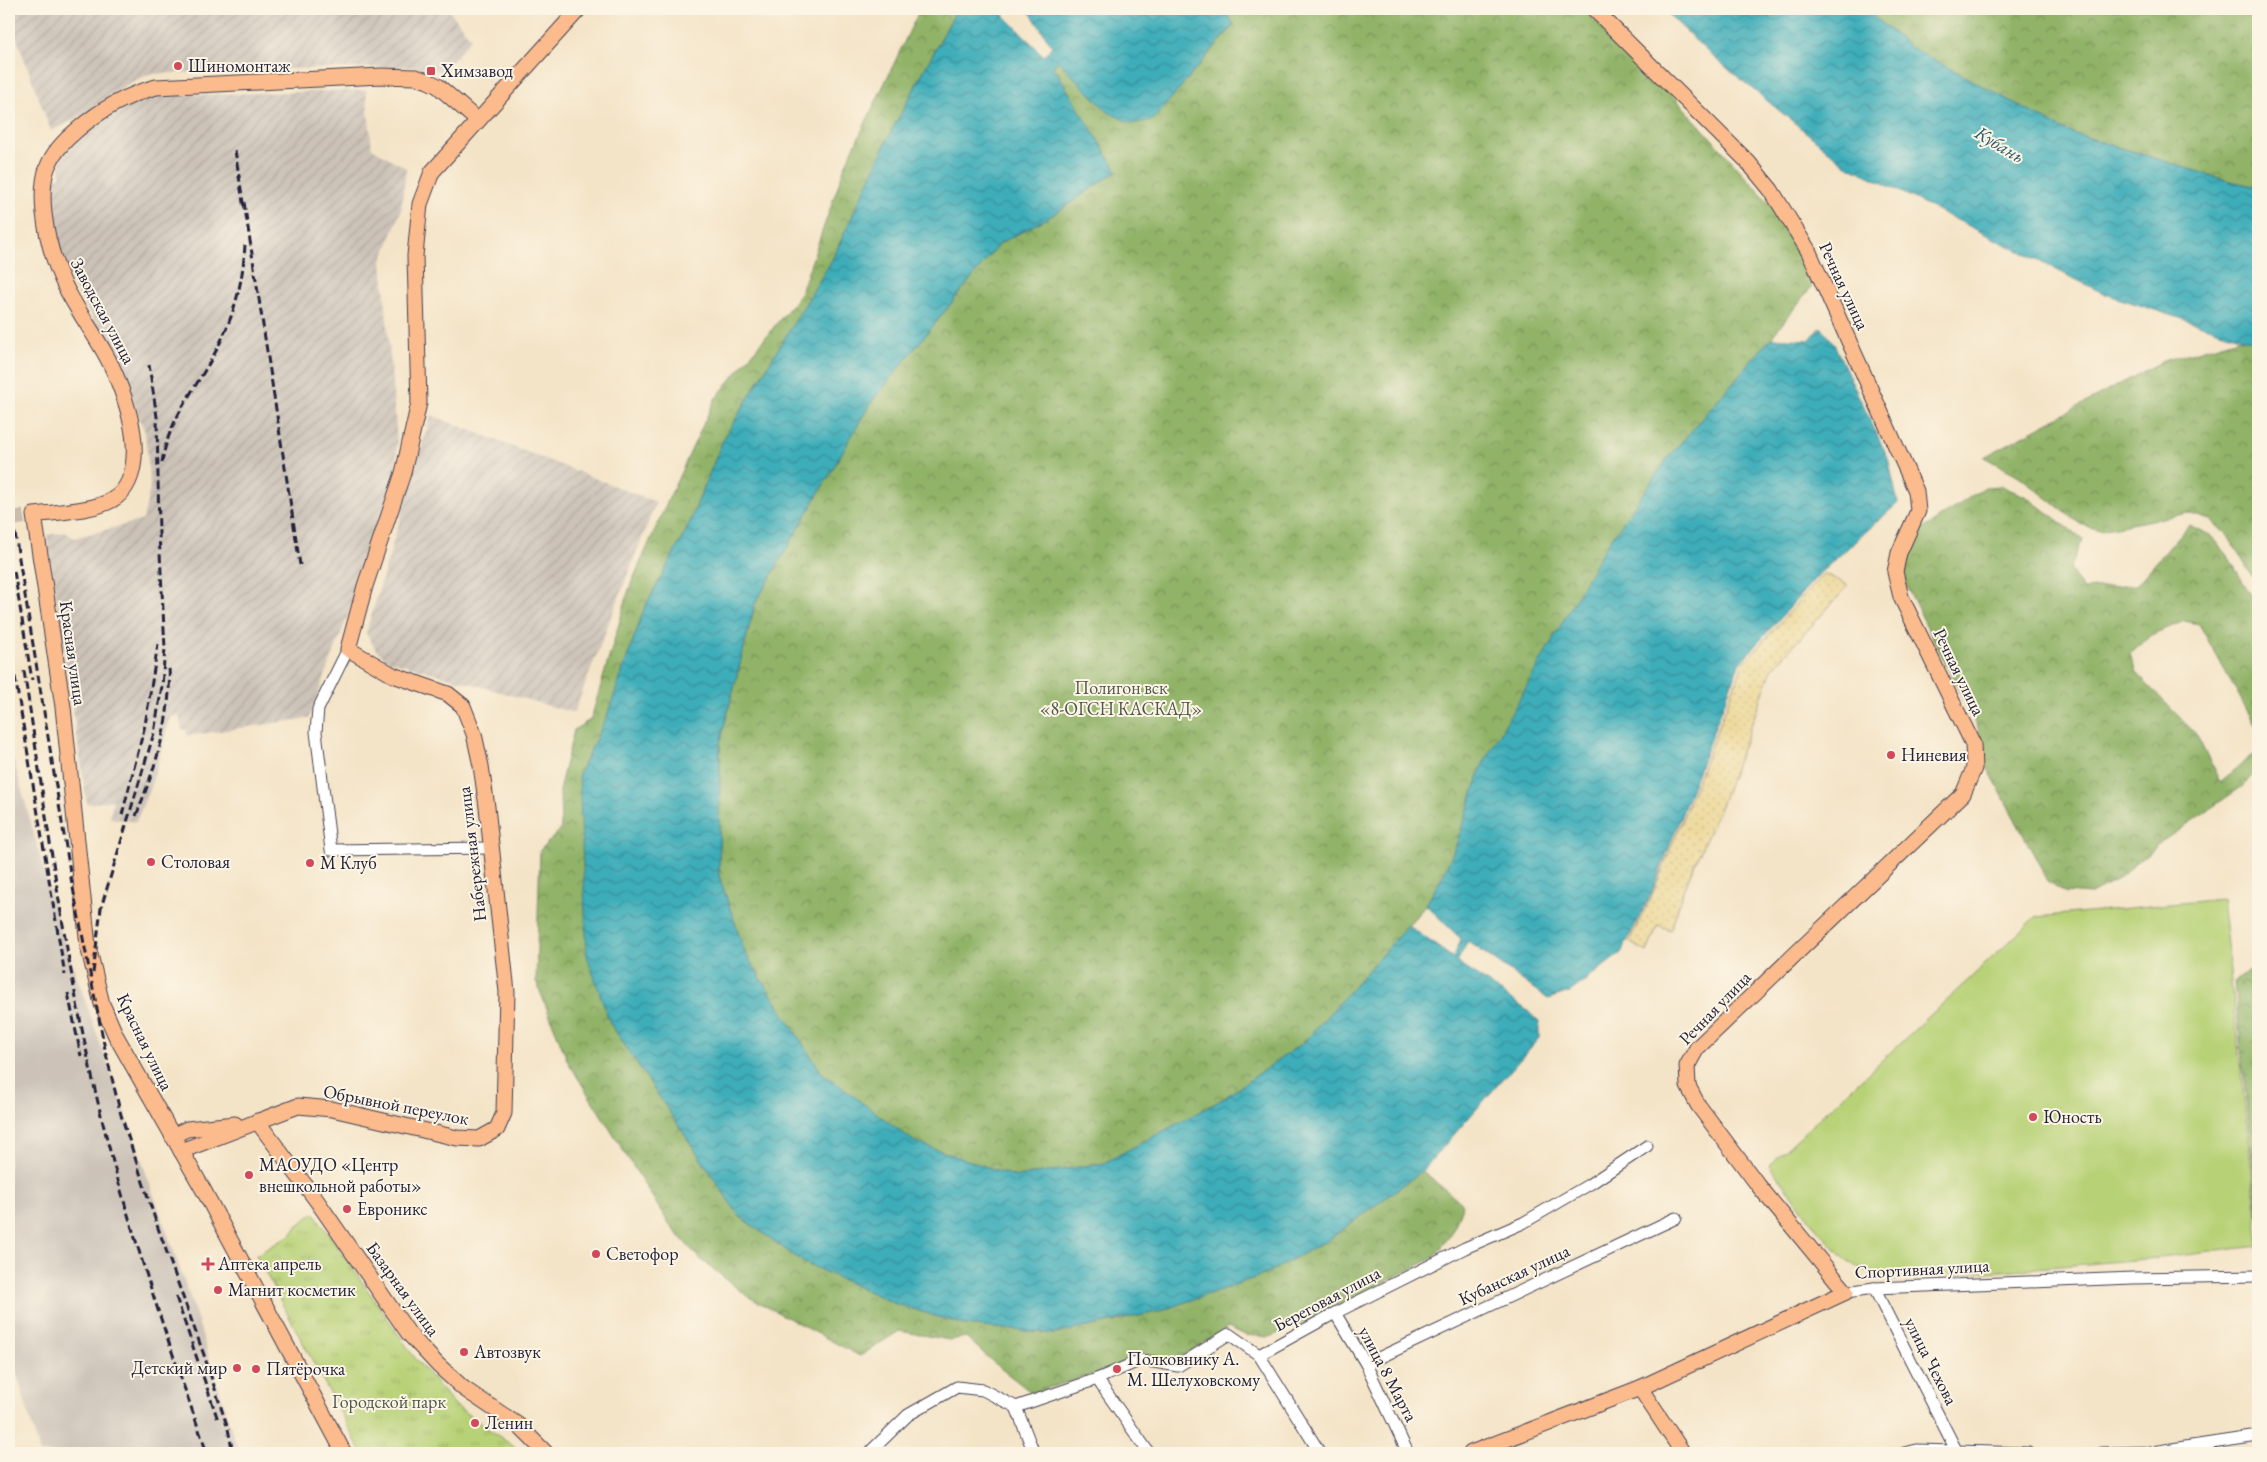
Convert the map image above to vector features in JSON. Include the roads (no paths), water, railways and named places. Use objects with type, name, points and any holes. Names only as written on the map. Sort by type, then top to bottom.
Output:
[{"type":"main road","points":[[348,649],[365,586],[403,473],[419,403],[415,256],[420,204],[432,172],[579,9]]},
{"type":"main road","name":"Речная улица","points":[[1594,9],[1748,162],[1771,190],[1808,250],[1916,491],[1918,511],[1900,553],[1895,572],[1901,597],[1973,744],[1974,768],[1963,794],[1697,1048],[1687,1066],[1688,1086],[1698,1105],[1758,1185],[1846,1292]]},
{"type":"main road","name":"Заводская улица","points":[[34,515],[89,507],[112,500],[125,488],[133,471],[133,426],[118,380],[98,341],[68,292],[48,241],[42,191],[45,172],[52,156],[67,138],[86,122],[114,104],[138,92],[156,86],[274,80],[381,76],[416,77],[438,86],[477,120]]},
{"type":"main road","name":"Красная улица","points":[[34,515],[62,707],[88,946],[102,1004],[116,1036],[181,1151],[344,1453]]},
{"type":"main road","name":"Набережная улица","points":[[348,649],[393,675],[448,694],[463,706],[474,734],[481,766],[507,992],[504,1113],[497,1129]]},
{"type":"main road","name":"Обрывной переулок","points":[[181,1151],[298,1106],[332,1109],[457,1138],[478,1139],[497,1129]]},
{"type":"main road","name":"Обрывной переулок","points":[[172,1136],[187,1129],[256,1121]]},
{"type":"main road","name":"Базарная улица","points":[[256,1121],[317,1201],[409,1334],[457,1382],[518,1425],[546,1453]]},
{"type":"main road","name":"Спортивная улица","points":[[1471,1453],[1640,1388],[1846,1292]]},
{"type":"main road","points":[[1640,1388],[1682,1453]]},
{"type":"street","points":[[348,649],[318,709],[316,732],[331,850],[490,848]]},
{"type":"street","name":"Береговая улица","points":[[1258,1355],[1335,1313],[1465,1248],[1523,1223],[1647,1146]]},
{"type":"street","name":"Кубанская улица","points":[[1366,1364],[1676,1218]]},
{"type":"street","name":"Спортивная улица","points":[[1846,1292],[1874,1288],[2133,1278],[2258,1276]]},
{"type":"street","name":"улица Чехова","points":[[1874,1288],[1956,1450]]},
{"type":"street","name":"улица 8 Марта","points":[[1335,1313],[1366,1364],[1408,1453]]},
{"type":"street","points":[[1016,1407],[1097,1379],[1141,1360],[1178,1366],[1229,1334],[1258,1355],[1320,1453]]},
{"type":"street","points":[[1097,1379],[1149,1453]]},
{"type":"street","points":[[873,1452],[908,1415],[957,1387],[983,1390],[1016,1407],[1034,1453]]},
{"type":"street","points":[[2102,1453],[2152,1452],[2258,1436]]},
{"type":"street","points":[[1904,1453],[1917,1450],[2030,1453]]},
{"type":"water","points":[[957,9],[998,9],[1044,56],[1052,46],[1028,9],[1222,9],[1234,24],[1153,120],[1132,124],[1108,112],[1058,61],[1053,66],[1117,171],[1053,215],[999,244],[870,404],[755,604],[720,743],[719,876],[746,955],[821,1072],[915,1142],[1016,1177],[1104,1163],[1223,1099],[1304,1042],[1408,925],[1453,958],[1461,939],[1426,905],[1444,873],[1456,845],[1482,766],[1600,555],[1667,459],[1771,338],[1809,340],[1821,327],[1833,342],[1888,458],[1898,503],[1820,573],[1739,664],[1652,892],[1621,953],[1570,992],[1548,999],[1468,941],[1457,962],[1528,1011],[1539,1022],[1539,1038],[1422,1171],[1331,1238],[1266,1274],[1157,1312],[1054,1334],[965,1325],[896,1304],[803,1262],[739,1216],[610,1023],[587,956],[579,774],[607,716],[644,609],[687,529],[723,440],[832,260],[891,132]]},
{"type":"water","name":"Кубань","points":[[1663,9],[1865,9],[1910,47],[2066,131],[2229,181],[2258,187],[2258,341],[2242,338],[2105,294],[1845,164],[1711,55]]},
{"type":"tunnel","points":[[9,519],[34,515]]},
{"type":"railway","points":[[235,150],[244,209]]},
{"type":"railway","points":[[244,202],[300,565]]},
{"type":"railway","points":[[162,463],[169,435],[175,422],[225,332],[239,289],[245,244]]},
{"type":"railway","points":[[93,973],[101,908],[154,733],[162,686],[165,648],[159,534],[157,417],[149,365]]},
{"type":"railway","points":[[9,497],[71,878],[106,1054],[121,1115],[158,1228],[204,1355],[228,1429],[233,1453]]},
{"type":"railway","points":[[14,571],[32,680]]},
{"type":"railway","points":[[9,641],[65,975]]},
{"type":"railway","points":[[122,815],[145,725],[158,644]]},
{"type":"railway","points":[[136,816],[150,780],[161,743],[168,705],[169,667]]},
{"type":"railway","points":[[24,671],[74,989],[96,1094],[119,1185],[161,1320],[207,1453]]},
{"type":"railway","points":[[68,993],[81,1056]]},
{"type":"railway","points":[[176,1297],[218,1420]]},
{"type":"place","name":"Шиномонтаж","points":[[178,66]]},
{"type":"place","name":"Химзавод","points":[[431,71]]},
{"type":"place","name":"Ниневия","points":[[1891,755]]},
{"type":"place","name":"Столовая","points":[[151,862]]},
{"type":"place","name":"М Клуб","points":[[310,863]]},
{"type":"place","name":"Юность","points":[[2033,1117]]},
{"type":"place","name":"МАОУДО «Центр внешкольной работы»","points":[[249,1175]]},
{"type":"place","name":"Евроникс","points":[[347,1209]]},
{"type":"place","name":"Светофор","points":[[596,1254]]},
{"type":"place","name":"Аптека апрель","points":[[208,1264]]},
{"type":"place","name":"Магнит косметик","points":[[218,1290]]},
{"type":"place","name":"Автозвук","points":[[464,1352]]},
{"type":"place","name":"Детский мир","points":[[237,1368]]},
{"type":"place","name":"Пятёрочка","points":[[256,1369]]},
{"type":"place","name":"Полковнику А. М. Шелуховскому","points":[[1117,1369]]},
{"type":"place","name":"Ленин","points":[[475,1423]]},
{"type":"park label","name":"Полигон вск «8-ОГСН КАСКАД»","points":[[1121,698]]},
{"type":"park label","name":"Городской парк","points":[[389,1402]]}]
